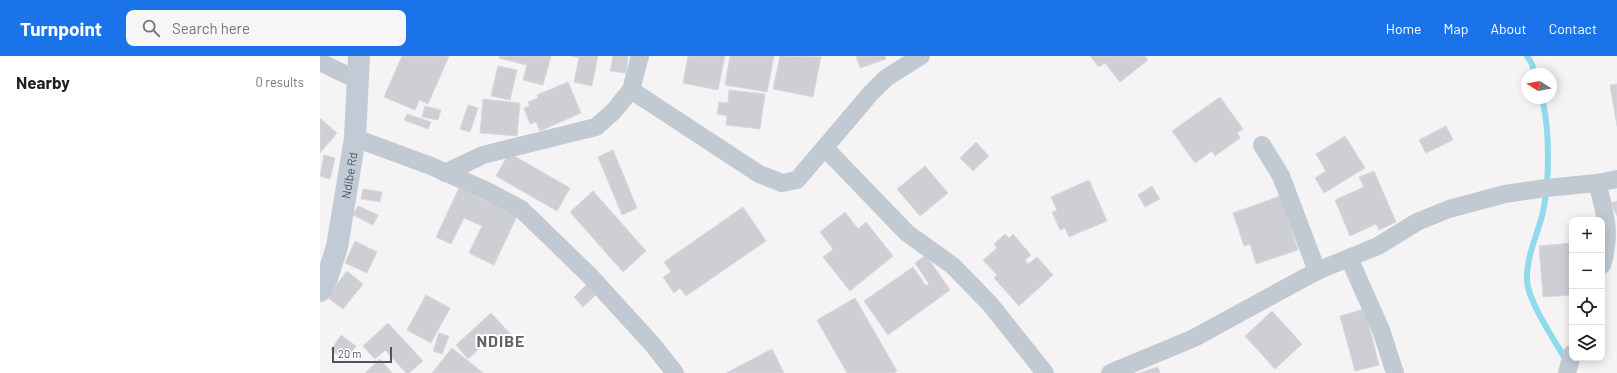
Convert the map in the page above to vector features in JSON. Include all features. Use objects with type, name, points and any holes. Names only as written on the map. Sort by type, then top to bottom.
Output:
[{"type":"street","name":"Ndibe Rd","points":[[320,291],[327,278],[337,247],[355,138],[359,56]]},
{"type":"street","points":[[445,172],[483,156],[596,127],[613,112],[631,90],[640,56]]},
{"type":"street","points":[[631,90],[759,174],[782,183],[797,180],[871,93],[886,78],[921,56]]},
{"type":"street","points":[[320,62],[357,80]]},
{"type":"street","points":[[355,138],[445,172],[487,190],[521,209],[591,277],[653,345],[675,373]]},
{"type":"street","points":[[1262,145],[1281,176],[1317,271]]},
{"type":"street","points":[[825,148],[907,234],[954,266],[990,304],[1045,373]]},
{"type":"street","points":[[1110,373],[1194,338],[1317,271],[1378,246],[1417,222],[1449,209],[1505,194],[1597,183],[1617,179]]},
{"type":"street","points":[[1597,183],[1608,225],[1605,256]]},
{"type":"street","points":[[1349,258],[1381,330],[1395,373]]},
{"type":"street","points":[[1567,373],[1570,361]]},
{"type":"building","points":[[402,56],[449,56],[428,104],[419,100],[415,110],[384,97]]},
{"type":"building","points":[[500,56],[551,56],[543,85],[523,80],[527,65],[499,58]]},
{"type":"building","points":[[571,56],[598,56],[592,86],[574,82],[579,58]]},
{"type":"building","points":[[613,56],[628,56],[626,73],[610,71]]},
{"type":"building","points":[[688,56],[725,56],[718,90],[683,83]]},
{"type":"building","points":[[730,56],[774,56],[767,92],[725,85]]},
{"type":"building","points":[[780,56],[821,57],[813,97],[773,89]]},
{"type":"building","points":[[856,56],[885,56],[886,59],[860,68]]},
{"type":"building","points":[[1090,56],[1145,56],[1148,60],[1120,82],[1105,63],[1099,67]]},
{"type":"building","points":[[498,66],[517,70],[510,100],[491,96]]},
{"type":"building","points":[[568,82],[581,113],[540,131],[536,122],[530,124],[524,108],[530,106],[528,102],[538,98],[537,95]]},
{"type":"building","points":[[1617,84],[1617,126],[1610,85]]},
{"type":"building","points":[[729,90],[765,94],[760,129],[726,125],[727,116],[717,114],[719,102],[728,103]]},
{"type":"building","points":[[1220,97],[1243,129],[1237,133],[1240,138],[1215,156],[1212,151],[1195,163],[1172,131]]},
{"type":"building","points":[[483,99],[520,103],[517,136],[480,133]]},
{"type":"building","points":[[468,105],[478,108],[470,132],[460,129]]},
{"type":"building","points":[[425,106],[441,110],[438,120],[422,117]]},
{"type":"building","points":[[407,114],[431,122],[428,129],[404,120]]},
{"type":"building","points":[[320,118],[337,133],[320,153]]},
{"type":"building","points":[[1446,126],[1453,140],[1426,153],[1419,140]]},
{"type":"building","points":[[1345,136],[1365,168],[1324,193],[1315,178],[1326,171],[1316,154]]},
{"type":"building","points":[[976,142],[989,156],[973,171],[960,158]]},
{"type":"building","points":[[613,150],[637,208],[622,215],[598,157]]},
{"type":"building","points":[[509,153],[570,188],[557,211],[496,176]]},
{"type":"building","points":[[324,155],[335,158],[330,179],[320,176]]},
{"type":"building","points":[[925,166],[948,193],[920,216],[897,189]]},
{"type":"building","points":[[1374,171],[1396,222],[1379,230],[1376,224],[1350,236],[1335,200],[1364,187],[1359,177]]},
{"type":"building","points":[[1089,180],[1107,221],[1069,237],[1065,228],[1060,230],[1052,212],[1057,210],[1051,197]]},
{"type":"building","points":[[1152,186],[1160,199],[1145,207],[1138,195]]},
{"type":"building","points":[[459,188],[517,216],[494,265],[469,253],[482,226],[464,218],[451,244],[436,237]]},
{"type":"building","points":[[363,189],[382,192],[380,202],[361,199]]},
{"type":"building","points":[[593,191],[646,251],[623,272],[570,212]]},
{"type":"building","points":[[1280,196],[1298,250],[1256,264],[1250,244],[1244,246],[1233,213]]},
{"type":"building","points":[[1617,201],[1617,216],[1611,203]]},
{"type":"building","points":[[358,206],[378,215],[373,225],[353,215]]},
{"type":"building","points":[[743,207],[766,241],[686,296],[680,288],[674,293],[663,277],[671,272],[664,262]]},
{"type":"building","points":[[845,212],[858,229],[866,222],[893,256],[850,291],[823,257],[833,249],[820,232]]},
{"type":"building","points":[[1005,234],[1009,238],[1013,234],[1031,255],[1025,260],[1028,264],[1037,257],[1053,275],[1019,306],[994,278],[997,275],[983,260],[997,248],[994,244]]},
{"type":"building","points":[[355,241],[377,252],[367,273],[345,263]]},
{"type":"building","points":[[1569,243],[1569,295],[1543,297],[1539,246]]},
{"type":"building","points":[[926,255],[950,290],[888,335],[864,301],[913,267],[926,286],[929,284],[915,263]]},
{"type":"building","points":[[347,271],[363,284],[343,309],[327,297]]},
{"type":"building","points":[[589,282],[599,292],[583,307],[574,297]]},
{"type":"building","points":[[426,295],[450,308],[431,343],[407,330]]},
{"type":"building","points":[[855,298],[897,371],[894,373],[847,373],[817,320]]},
{"type":"building","points":[[1365,309],[1379,365],[1355,371],[1340,316]]},
{"type":"building","points":[[1272,311],[1302,344],[1275,369],[1245,336]]},
{"type":"building","points":[[491,313],[514,338],[503,349],[492,337],[468,359],[456,345]]},
{"type":"building","points":[[388,323],[423,361],[409,373],[406,373],[385,350],[375,359],[363,346]]},
{"type":"building","points":[[439,333],[449,336],[442,354],[433,351]]},
{"type":"building","points":[[341,335],[356,346],[346,360],[331,350]]},
{"type":"building","points":[[452,348],[483,373],[432,373]]},
{"type":"building","points":[[772,349],[784,373],[726,373]]},
{"type":"building","points":[[380,359],[392,373],[365,373]]},
{"type":"building","points":[[1158,367],[1160,373],[1139,373]]},
{"type":"waterway","points":[[1527,56],[1533,68]]},
{"type":"waterway","points":[[1543,104],[1548,141],[1548,173],[1545,203],[1528,264],[1527,281],[1537,310],[1566,360]]},
{"type":"district","name":"NDIBE","points":[[501,340]]}]
